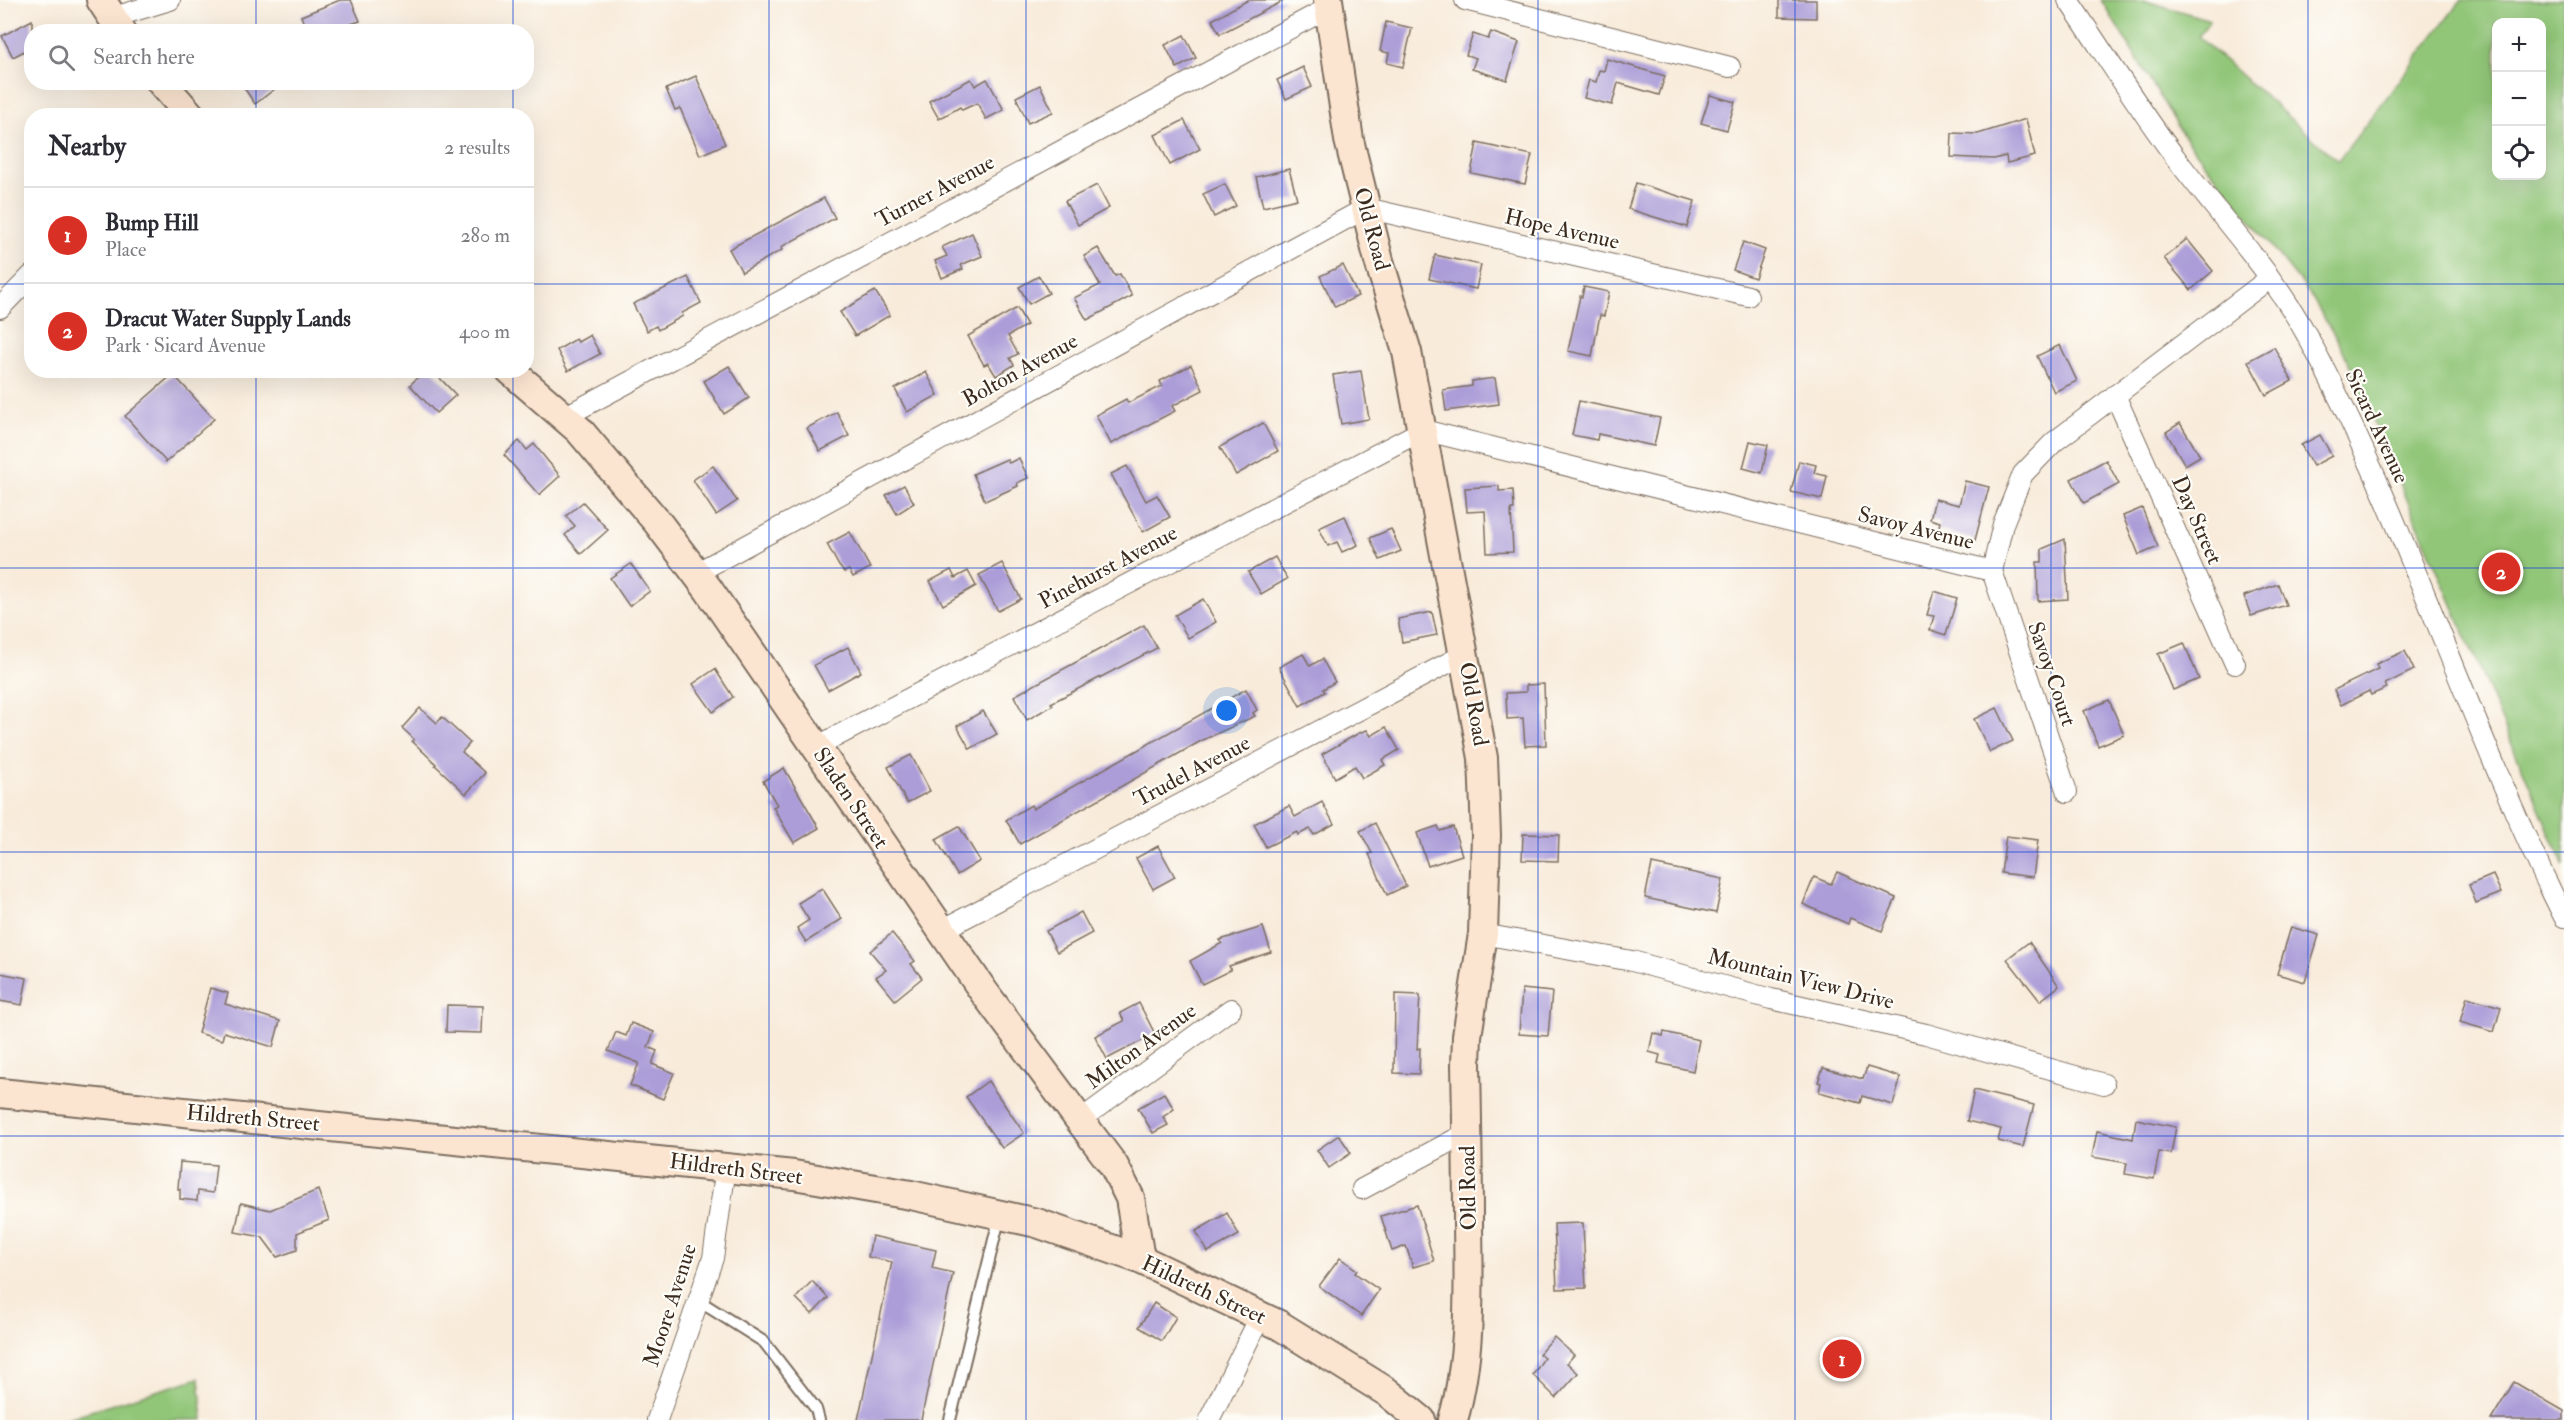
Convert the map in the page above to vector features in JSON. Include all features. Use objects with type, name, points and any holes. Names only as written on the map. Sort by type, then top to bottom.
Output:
[{"type":"street","points":[[111,16],[170,0]]},
{"type":"street","points":[[1465,0],[1730,67]]},
{"type":"street","name":"Sicard Avenue","points":[[2068,0],[2177,159],[2270,278],[2307,336],[2360,439],[2497,770],[2564,917]]},
{"type":"street","name":"Old Road","points":[[1328,4],[1349,141],[1379,261],[1407,352],[1483,758],[1486,835],[1483,934],[1467,1036],[1469,1290],[1467,1337],[1453,1420]]},
{"type":"street","name":"Turner Avenue","points":[[564,417],[1328,4]]},
{"type":"street","points":[[168,90],[184,108]]},
{"type":"street","name":"Hope Avenue","points":[[1366,208],[1748,296]]},
{"type":"street","name":"Bolton Avenue","points":[[696,573],[1366,208]]},
{"type":"street","name":"Savoy Avenue","points":[[1423,430],[1992,571],[2003,524],[2023,474],[2054,442],[2270,278]]},
{"type":"street","points":[[0,308],[24,284]]},
{"type":"street","name":"Sladen Street","points":[[519,378],[579,430],[651,515],[696,573],[942,930],[1114,1166],[1130,1198],[1140,1258]]},
{"type":"street","name":"Day Street","points":[[2115,395],[2235,664]]},
{"type":"street","name":"Pinehurst Avenue","points":[[816,747],[1423,430]]},
{"type":"street","name":"Savoy Court","points":[[1992,571],[2067,792]]},
{"type":"street","name":"Trudel Avenue","points":[[942,930],[1465,654]]},
{"type":"street","name":"Mountain View Drive","points":[[1483,934],[1632,961],[1771,999],[1926,1034],[2104,1084]]},
{"type":"street","name":"Milton Avenue","points":[[1079,1121],[1231,1009]]},
{"type":"street","name":"Hildreth Street","points":[[0,1093],[794,1175],[900,1193],[1037,1222],[1140,1258],[1279,1326],[1387,1392],[1421,1420]]},
{"type":"street","points":[[1362,1189],[1467,1132]]},
{"type":"street","name":"Moore Avenue","points":[[657,1420],[713,1258],[726,1167]]},
{"type":"street","points":[[1209,1420],[1260,1317]]},
{"type":"lane","points":[[950,1420],[1000,1215]]},
{"type":"lane","points":[[699,1301],[764,1342],[816,1409],[819,1420]]},
{"type":"green space","points":[[2101,0],[2143,0],[2210,20],[2198,37],[2338,161],[2461,0],[2564,0],[2564,866],[2342,348],[2311,296],[2185,138]]},
{"type":"green space","points":[[199,1378],[203,1420],[61,1420]]},
{"type":"building","points":[[340,0],[351,0],[360,21],[351,24],[304,24],[301,16]]},
{"type":"building","points":[[1248,0],[1285,0],[1220,34],[1212,20]]},
{"type":"building","points":[[1779,0],[1816,0],[1816,18],[1779,17]]},
{"type":"building","points":[[1386,22],[1412,28],[1403,67],[1387,63],[1389,53],[1380,51]]},
{"type":"building","points":[[24,24],[24,51],[13,57],[2,36]]},
{"type":"building","points":[[1491,32],[1519,42],[1507,80],[1472,69],[1476,58],[1466,55],[1473,34],[1488,39]]},
{"type":"building","points":[[1184,35],[1196,58],[1177,68],[1165,45]]},
{"type":"building","points":[[1607,59],[1665,76],[1659,95],[1618,83],[1612,105],[1584,98],[1589,80],[1596,82],[1599,70],[1604,71]]},
{"type":"building","points":[[1303,67],[1312,87],[1286,99],[1277,80]]},
{"type":"building","points":[[696,76],[725,144],[700,155],[680,108],[675,110],[666,89]]},
{"type":"building","points":[[971,79],[975,86],[987,79],[1004,110],[986,119],[977,103],[962,110],[960,107],[939,119],[929,101]]},
{"type":"building","points":[[1040,85],[1053,112],[1028,123],[1016,97]]},
{"type":"building","points":[[245,90],[273,90],[255,104]]},
{"type":"building","points":[[1710,95],[1735,102],[1727,130],[1701,123]]},
{"type":"building","points":[[2026,119],[2035,156],[2007,163],[2006,156],[1994,159],[1951,157],[1952,133],[1978,134]]},
{"type":"building","points":[[1184,120],[1200,149],[1170,165],[1155,135]]},
{"type":"building","points":[[1477,143],[1532,155],[1525,184],[1471,173]]},
{"type":"building","points":[[1289,169],[1297,199],[1263,207],[1256,177]]},
{"type":"building","points":[[1636,183],[1695,201],[1687,227],[1628,209]]},
{"type":"building","points":[[1225,184],[1236,206],[1214,217],[1203,194]]},
{"type":"building","points":[[1097,185],[1109,208],[1078,225],[1065,201]]},
{"type":"building","points":[[824,198],[835,218],[781,247],[782,250],[742,272],[729,249]]},
{"type":"building","points":[[972,233],[982,256],[961,265],[963,269],[942,278],[935,261],[947,256],[942,247]]},
{"type":"building","points":[[2187,239],[2213,271],[2191,290],[2164,258]]},
{"type":"building","points":[[1743,242],[1765,250],[1755,278],[1733,270]]},
{"type":"building","points":[[1098,248],[1115,276],[1120,274],[1132,296],[1087,320],[1074,298],[1100,285],[1084,256]]},
{"type":"building","points":[[1435,255],[1481,265],[1476,289],[1429,279]]},
{"type":"building","points":[[1343,265],[1358,296],[1335,307],[1320,276]]},
{"type":"building","points":[[1039,276],[1049,293],[1029,304],[1019,287]]},
{"type":"building","points":[[688,277],[701,303],[658,330],[656,326],[647,331],[633,304]]},
{"type":"building","points":[[1584,287],[1609,292],[1604,316],[1600,315],[1592,356],[1568,351]]},
{"type":"building","points":[[875,291],[890,315],[855,336],[840,312]]},
{"type":"building","points":[[1017,308],[1027,325],[1008,336],[1018,354],[1010,358],[1014,365],[996,376],[988,363],[984,365],[968,336]]},
{"type":"building","points":[[590,335],[600,354],[568,371],[557,350],[576,339],[578,342]]},
{"type":"building","points":[[2060,345],[2077,381],[2054,392],[2037,356]]},
{"type":"building","points":[[2274,347],[2292,381],[2266,395],[2248,361]]},
{"type":"building","points":[[1191,365],[1203,390],[1172,406],[1175,411],[1111,444],[1096,415],[1126,399],[1128,403],[1162,386],[1160,381]]},
{"type":"building","points":[[729,366],[749,398],[724,414],[704,381]]},
{"type":"building","points":[[1361,371],[1369,419],[1341,424],[1333,375]]},
{"type":"building","points":[[926,372],[938,395],[907,412],[895,389]]},
{"type":"building","points":[[168,378],[177,378],[214,419],[166,462],[125,416]]},
{"type":"building","points":[[417,378],[440,378],[456,395],[436,413],[410,385]]},
{"type":"building","points":[[1495,378],[1499,404],[1446,411],[1443,390],[1472,386],[1472,381]]},
{"type":"building","points":[[1579,401],[1660,418],[1654,446],[1598,434],[1597,440],[1572,435]]},
{"type":"building","points":[[837,412],[849,436],[820,451],[807,428]]},
{"type":"building","points":[[1263,423],[1278,451],[1236,475],[1220,447]]},
{"type":"building","points":[[2180,423],[2200,456],[2185,465],[2166,432]]},
{"type":"building","points":[[2320,435],[2332,456],[2313,466],[2301,445]]},
{"type":"building","points":[[519,441],[527,450],[534,444],[560,476],[539,495],[504,455]]},
{"type":"building","points":[[1750,441],[1768,445],[1762,473],[1743,468]]},
{"type":"building","points":[[1019,458],[1028,478],[1017,483],[1018,486],[985,501],[973,474],[1007,459],[1009,463]]},
{"type":"building","points":[[2106,460],[2119,484],[2084,503],[2071,479]]},
{"type":"building","points":[[1799,461],[1816,465],[1814,473],[1827,476],[1822,499],[1791,492]]},
{"type":"building","points":[[713,466],[737,501],[716,515],[693,480]]},
{"type":"building","points":[[1127,466],[1146,501],[1157,495],[1170,517],[1143,532],[1111,474]]},
{"type":"building","points":[[1965,481],[1989,487],[1975,540],[1938,530],[1940,522],[1930,519],[1935,499],[1959,505]]},
{"type":"building","points":[[904,485],[914,503],[897,514],[886,495]]},
{"type":"building","points":[[1499,486],[1499,491],[1513,490],[1514,509],[1511,509],[1513,552],[1487,553],[1485,511],[1467,512],[1465,488]]},
{"type":"building","points":[[583,502],[608,530],[581,554],[565,535],[575,526],[566,516]]},
{"type":"building","points":[[2142,508],[2158,547],[2139,555],[2123,516]]},
{"type":"building","points":[[1345,516],[1358,545],[1342,552],[1337,542],[1328,546],[1319,528]]},
{"type":"building","points":[[1391,529],[1401,551],[1380,560],[1370,538]]},
{"type":"building","points":[[850,532],[870,568],[853,577],[849,570],[844,572],[839,566],[827,544]]},
{"type":"building","points":[[2065,539],[2068,599],[2038,601],[2037,562],[2042,562],[2042,549]]},
{"type":"building","points":[[1275,557],[1287,579],[1261,594],[1248,572]]},
{"type":"building","points":[[1002,563],[1021,599],[998,611],[979,575]]},
{"type":"building","points":[[631,564],[650,591],[629,606],[610,578]]},
{"type":"building","points":[[951,570],[955,578],[968,571],[976,586],[943,605],[930,581]]},
{"type":"building","points":[[2278,584],[2286,605],[2251,616],[2244,596]]},
{"type":"building","points":[[1934,591],[1957,598],[1946,635],[1930,630],[1934,616],[1927,615]]},
{"type":"building","points":[[1203,599],[1216,622],[1188,638],[1175,615]]},
{"type":"building","points":[[1432,612],[1437,635],[1402,642],[1398,619]]},
{"type":"building","points":[[1144,625],[1157,648],[1051,703],[1053,705],[1027,720],[1014,696]]},
{"type":"building","points":[[2184,643],[2199,679],[2173,690],[2158,654]]},
{"type":"building","points":[[848,647],[861,672],[828,690],[814,665]]},
{"type":"building","points":[[2405,651],[2414,670],[2385,684],[2387,688],[2371,695],[2369,691],[2341,705],[2334,690],[2378,669],[2376,664]]},
{"type":"building","points":[[1303,654],[1310,666],[1322,659],[1335,682],[1323,689],[1325,692],[1300,706],[1279,667]]},
{"type":"building","points":[[715,669],[733,697],[713,712],[693,684]]},
{"type":"building","points":[[1544,684],[1546,745],[1525,746],[1523,718],[1507,719],[1506,693],[1526,692],[1526,685]]},
{"type":"building","points":[[1246,689],[1257,710],[1253,713],[1255,716],[1201,741],[1020,844],[1006,820],[1031,805],[1033,809]]},
{"type":"building","points":[[2109,700],[2124,735],[2098,746],[2084,711]]},
{"type":"building","points":[[420,708],[437,723],[442,717],[470,743],[462,752],[485,773],[466,794],[435,765],[402,728]]},
{"type":"building","points":[[1997,708],[2013,741],[1990,752],[1974,719]]},
{"type":"building","points":[[983,711],[997,734],[970,749],[957,726]]},
{"type":"building","points":[[1386,727],[1399,750],[1382,760],[1385,765],[1362,778],[1355,766],[1335,778],[1322,754],[1359,733],[1367,730],[1371,736]]},
{"type":"building","points":[[911,755],[930,791],[907,803],[888,767]]},
{"type":"building","points":[[784,768],[819,828],[794,843],[773,807],[777,805],[763,781]]},
{"type":"building","points":[[1322,802],[1334,824],[1314,835],[1310,829],[1298,835],[1297,832],[1266,847],[1254,824],[1289,806],[1295,817]]},
{"type":"building","points":[[1375,823],[1406,886],[1387,895],[1369,854],[1372,853],[1360,831]]},
{"type":"building","points":[[959,826],[980,861],[957,875],[936,839]]},
{"type":"building","points":[[1438,826],[1440,831],[1453,827],[1462,855],[1428,866],[1417,833]]},
{"type":"building","points":[[1523,834],[1559,835],[1558,861],[1522,860]]},
{"type":"building","points":[[2006,836],[2038,840],[2033,877],[2001,873]]},
{"type":"building","points":[[1158,846],[1175,877],[1153,889],[1136,858]]},
{"type":"building","points":[[1652,864],[1723,879],[1716,913],[1645,898]]},
{"type":"building","points":[[1837,872],[1896,898],[1882,931],[1850,918],[1848,924],[1803,904],[1814,877],[1831,884]]},
{"type":"building","points":[[2493,875],[2501,893],[2476,903],[2469,885]]},
{"type":"building","points":[[822,888],[842,919],[806,942],[797,928],[809,920],[798,903]]},
{"type":"building","points":[[1081,912],[1092,933],[1057,952],[1046,931]]},
{"type":"building","points":[[1263,927],[1271,952],[1229,966],[1231,970],[1202,984],[1190,961],[1222,943],[1220,940]]},
{"type":"building","points":[[2291,927],[2319,935],[2305,982],[2277,974]]},
{"type":"building","points":[[892,933],[915,961],[911,964],[922,978],[895,1000],[876,977],[886,970],[870,951]]},
{"type":"building","points":[[2029,942],[2059,986],[2040,1001],[2007,959]]},
{"type":"building","points":[[0,973],[27,978],[22,1005],[0,1001]]},
{"type":"building","points":[[210,988],[228,993],[225,1004],[280,1021],[273,1047],[224,1032],[222,1040],[198,1033]]},
{"type":"building","points":[[1522,989],[1552,992],[1548,1036],[1519,1034]]},
{"type":"building","points":[[1395,994],[1420,995],[1417,1049],[1420,1048],[1419,1074],[1394,1073]]},
{"type":"building","points":[[2467,997],[2501,1007],[2494,1032],[2460,1022]]},
{"type":"building","points":[[1139,1003],[1155,1034],[1107,1059],[1095,1036],[1124,1021],[1120,1013]]},
{"type":"building","points":[[447,1005],[483,1006],[482,1033],[446,1032]]},
{"type":"building","points":[[631,1023],[654,1032],[648,1047],[657,1051],[652,1064],[674,1073],[663,1099],[630,1085],[639,1063],[608,1051],[616,1032],[626,1036]]},
{"type":"building","points":[[1664,1032],[1699,1040],[1693,1071],[1658,1063],[1660,1055],[1649,1052],[1653,1033],[1663,1036]]},
{"type":"building","points":[[1867,1067],[1901,1077],[1893,1105],[1862,1096],[1860,1103],[1819,1092],[1821,1083],[1818,1082],[1823,1068],[1863,1079]]},
{"type":"building","points":[[988,1081],[1024,1133],[1002,1148],[966,1097]]},
{"type":"building","points":[[1974,1090],[2034,1105],[2023,1147],[1998,1141],[2001,1129],[1967,1121]]},
{"type":"building","points":[[1164,1093],[1174,1109],[1163,1117],[1168,1125],[1153,1133],[1138,1108]]},
{"type":"building","points":[[2136,1119],[2176,1127],[2171,1154],[2159,1152],[2154,1179],[2125,1174],[2127,1163],[2092,1157],[2097,1131],[2133,1139]]},
{"type":"building","points":[[1339,1135],[1351,1153],[1329,1168],[1317,1150]]},
{"type":"building","points":[[180,1162],[216,1165],[213,1193],[198,1191],[197,1201],[180,1199],[180,1189],[178,1189]]},
{"type":"building","points":[[318,1190],[329,1220],[297,1233],[297,1250],[277,1257],[262,1237],[235,1232],[241,1203],[270,1210]]},
{"type":"building","points":[[1417,1205],[1434,1261],[1413,1267],[1406,1246],[1392,1251],[1381,1216]]},
{"type":"building","points":[[1227,1213],[1239,1235],[1208,1252],[1196,1231]]},
{"type":"building","points":[[1583,1223],[1586,1288],[1557,1289],[1554,1224]]},
{"type":"building","points":[[872,1236],[936,1250],[932,1268],[953,1273],[921,1420],[858,1420],[892,1262],[868,1257]]},
{"type":"building","points":[[1340,1258],[1357,1270],[1355,1273],[1379,1290],[1361,1316],[1319,1286]]},
{"type":"building","points":[[812,1281],[828,1298],[812,1314],[796,1298]]},
{"type":"building","points":[[1154,1303],[1176,1317],[1162,1341],[1139,1327]]},
{"type":"building","points":[[1554,1337],[1574,1355],[1567,1363],[1578,1373],[1556,1398],[1533,1375],[1544,1358],[1539,1354]]},
{"type":"building","points":[[2514,1382],[2564,1411],[2564,1420],[2491,1420]]},
{"type":"place","name":"Dracut Water Supply Lands","points":[[2501,572]]},
{"type":"place","name":"Bump Hill","points":[[1842,1359]]}]
